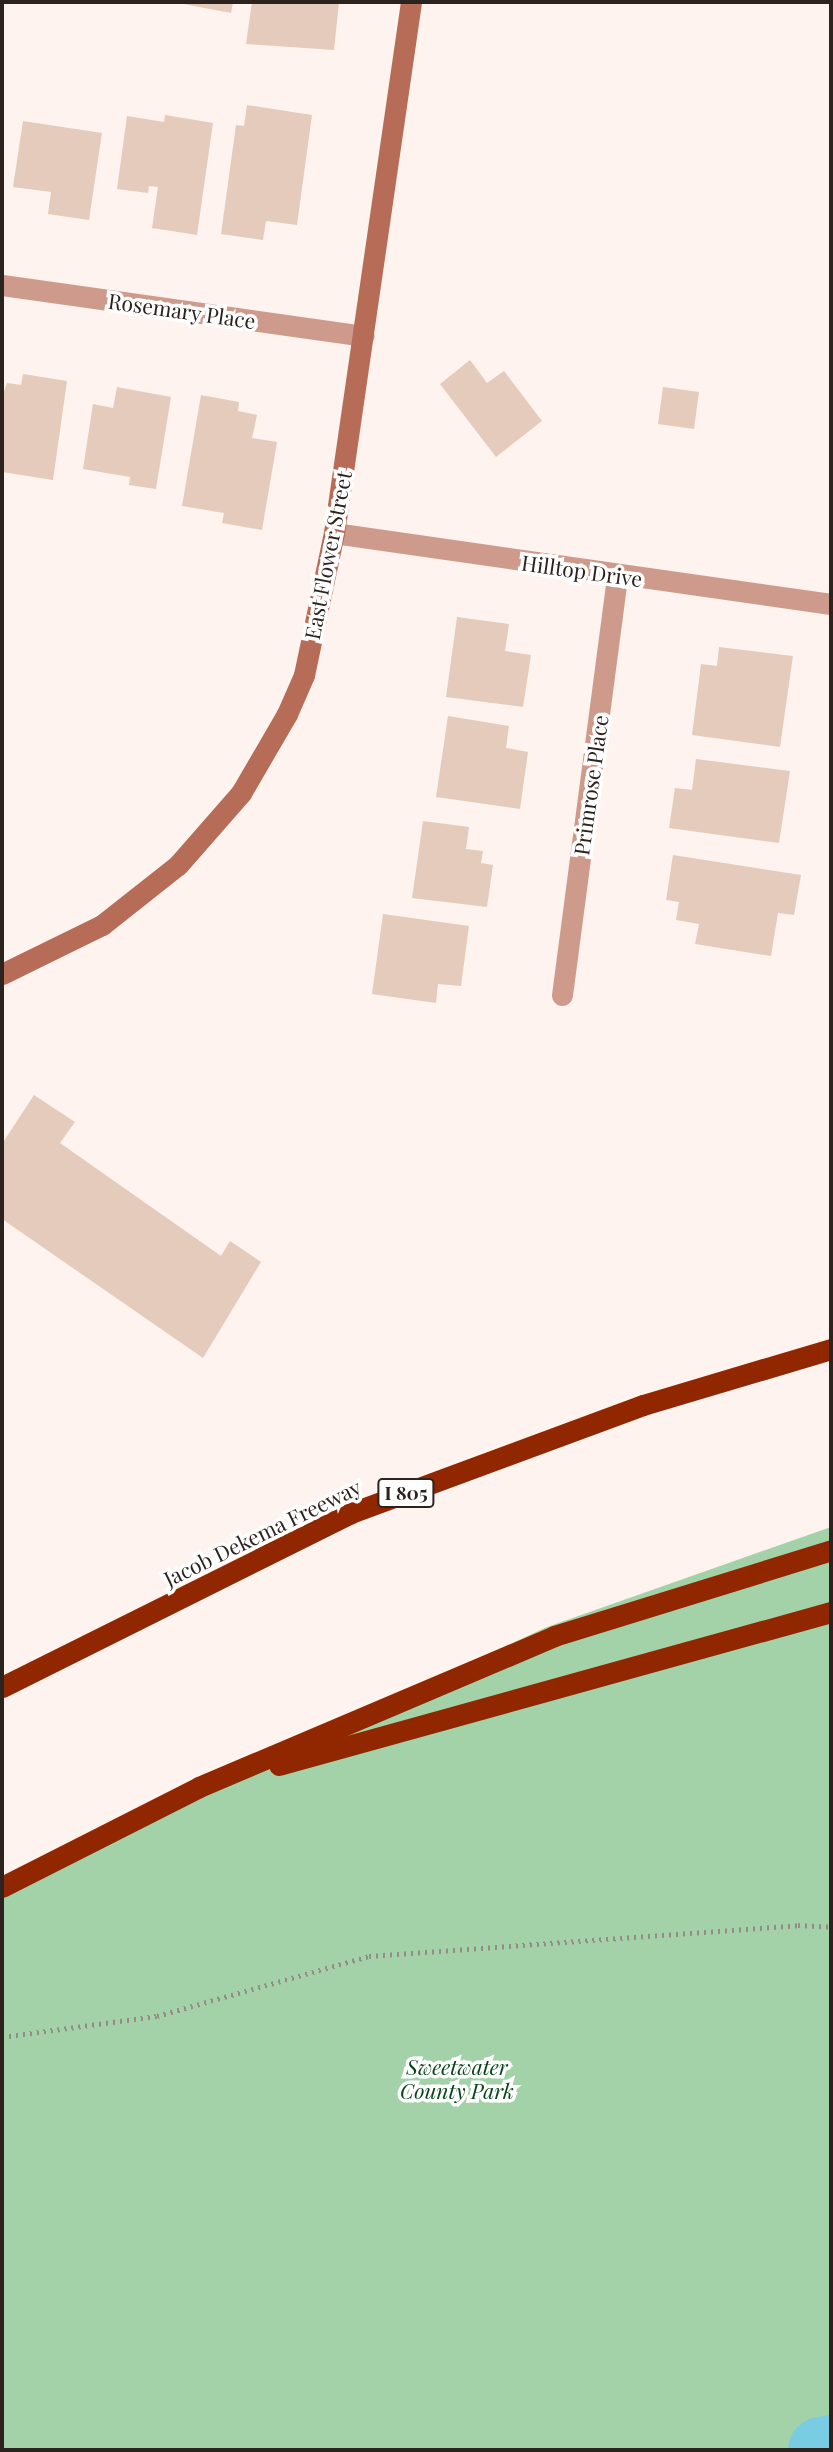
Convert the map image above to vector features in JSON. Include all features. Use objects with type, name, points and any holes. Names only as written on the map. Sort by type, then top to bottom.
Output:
[{"type":"highway","name":"Jacob Dekema Freeway","points":[[2,1688],[351,1513],[643,1405],[831,1349]]},
{"type":"highway","points":[[2,1887],[199,1787],[554,1636],[831,1550]]},
{"type":"highway","points":[[199,1787],[831,1612]]},
{"type":"street","name":"East Flower Street","points":[[2,974],[102,925],[141,897],[211,831],[241,793],[267,753],[304,675],[334,533],[411,2]]},
{"type":"street","name":"Rosemary Place","points":[[2,285],[363,336]]},
{"type":"street","name":"Hilltop Drive","points":[[334,533],[617,576],[831,604]]},
{"type":"street","name":"Primrose Place","points":[[562,995],[617,576]]},
{"type":"path","points":[[2,2037],[157,2016],[369,1956],[798,1925],[831,1927]]},
{"type":"green space","name":"Sweetwater County Park","points":[[831,1527],[831,2450],[2,2450],[2,1887],[199,1787],[547,1627]]},
{"type":"building","points":[[173,2],[233,2],[231,13]]},
{"type":"building","points":[[252,2],[339,2],[334,50],[246,44]]},
{"type":"building","points":[[247,105],[312,115],[297,225],[266,221],[263,240],[221,234],[236,125],[244,126]]},
{"type":"building","points":[[165,115],[213,123],[197,235],[152,228],[158,187],[149,186],[148,193],[117,189],[127,116],[164,122]]},
{"type":"building","points":[[23,121],[102,133],[89,220],[48,214],[51,192],[13,187]]},
{"type":"building","points":[[470,360],[487,383],[504,371],[542,421],[496,457],[440,384]]},
{"type":"building","points":[[23,374],[67,381],[53,480],[2,472],[2,397],[7,383],[21,385]]},
{"type":"building","points":[[117,387],[171,397],[156,489],[129,485],[130,477],[83,469],[93,404],[113,408]]},
{"type":"building","points":[[663,387],[699,392],[694,429],[658,424]]},
{"type":"building","points":[[201,395],[239,402],[238,411],[257,415],[252,438],[277,442],[262,530],[222,523],[224,513],[182,506]]},
{"type":"building","points":[[457,617],[509,624],[505,651],[531,655],[523,707],[446,697]]},
{"type":"building","points":[[719,647],[793,656],[780,747],[692,735],[701,664],[717,666]]},
{"type":"building","points":[[448,716],[509,726],[506,748],[528,752],[520,809],[436,797]]},
{"type":"building","points":[[696,759],[790,771],[779,843],[669,828],[675,788],[692,790]]},
{"type":"building","points":[[423,821],[469,827],[466,849],[483,851],[481,863],[493,865],[487,907],[412,898]]},
{"type":"building","points":[[673,855],[801,875],[794,915],[778,913],[771,956],[695,944],[699,924],[676,920],[679,902],[666,900]]},
{"type":"building","points":[[383,914],[469,926],[461,986],[438,984],[436,1003],[372,994]]},
{"type":"building","points":[[34,1095],[75,1122],[60,1143],[221,1256],[230,1241],[261,1262],[203,1358],[2,1219],[2,1144]]},
{"type":"waterway","points":[[821,2450],[831,2448]]}]
